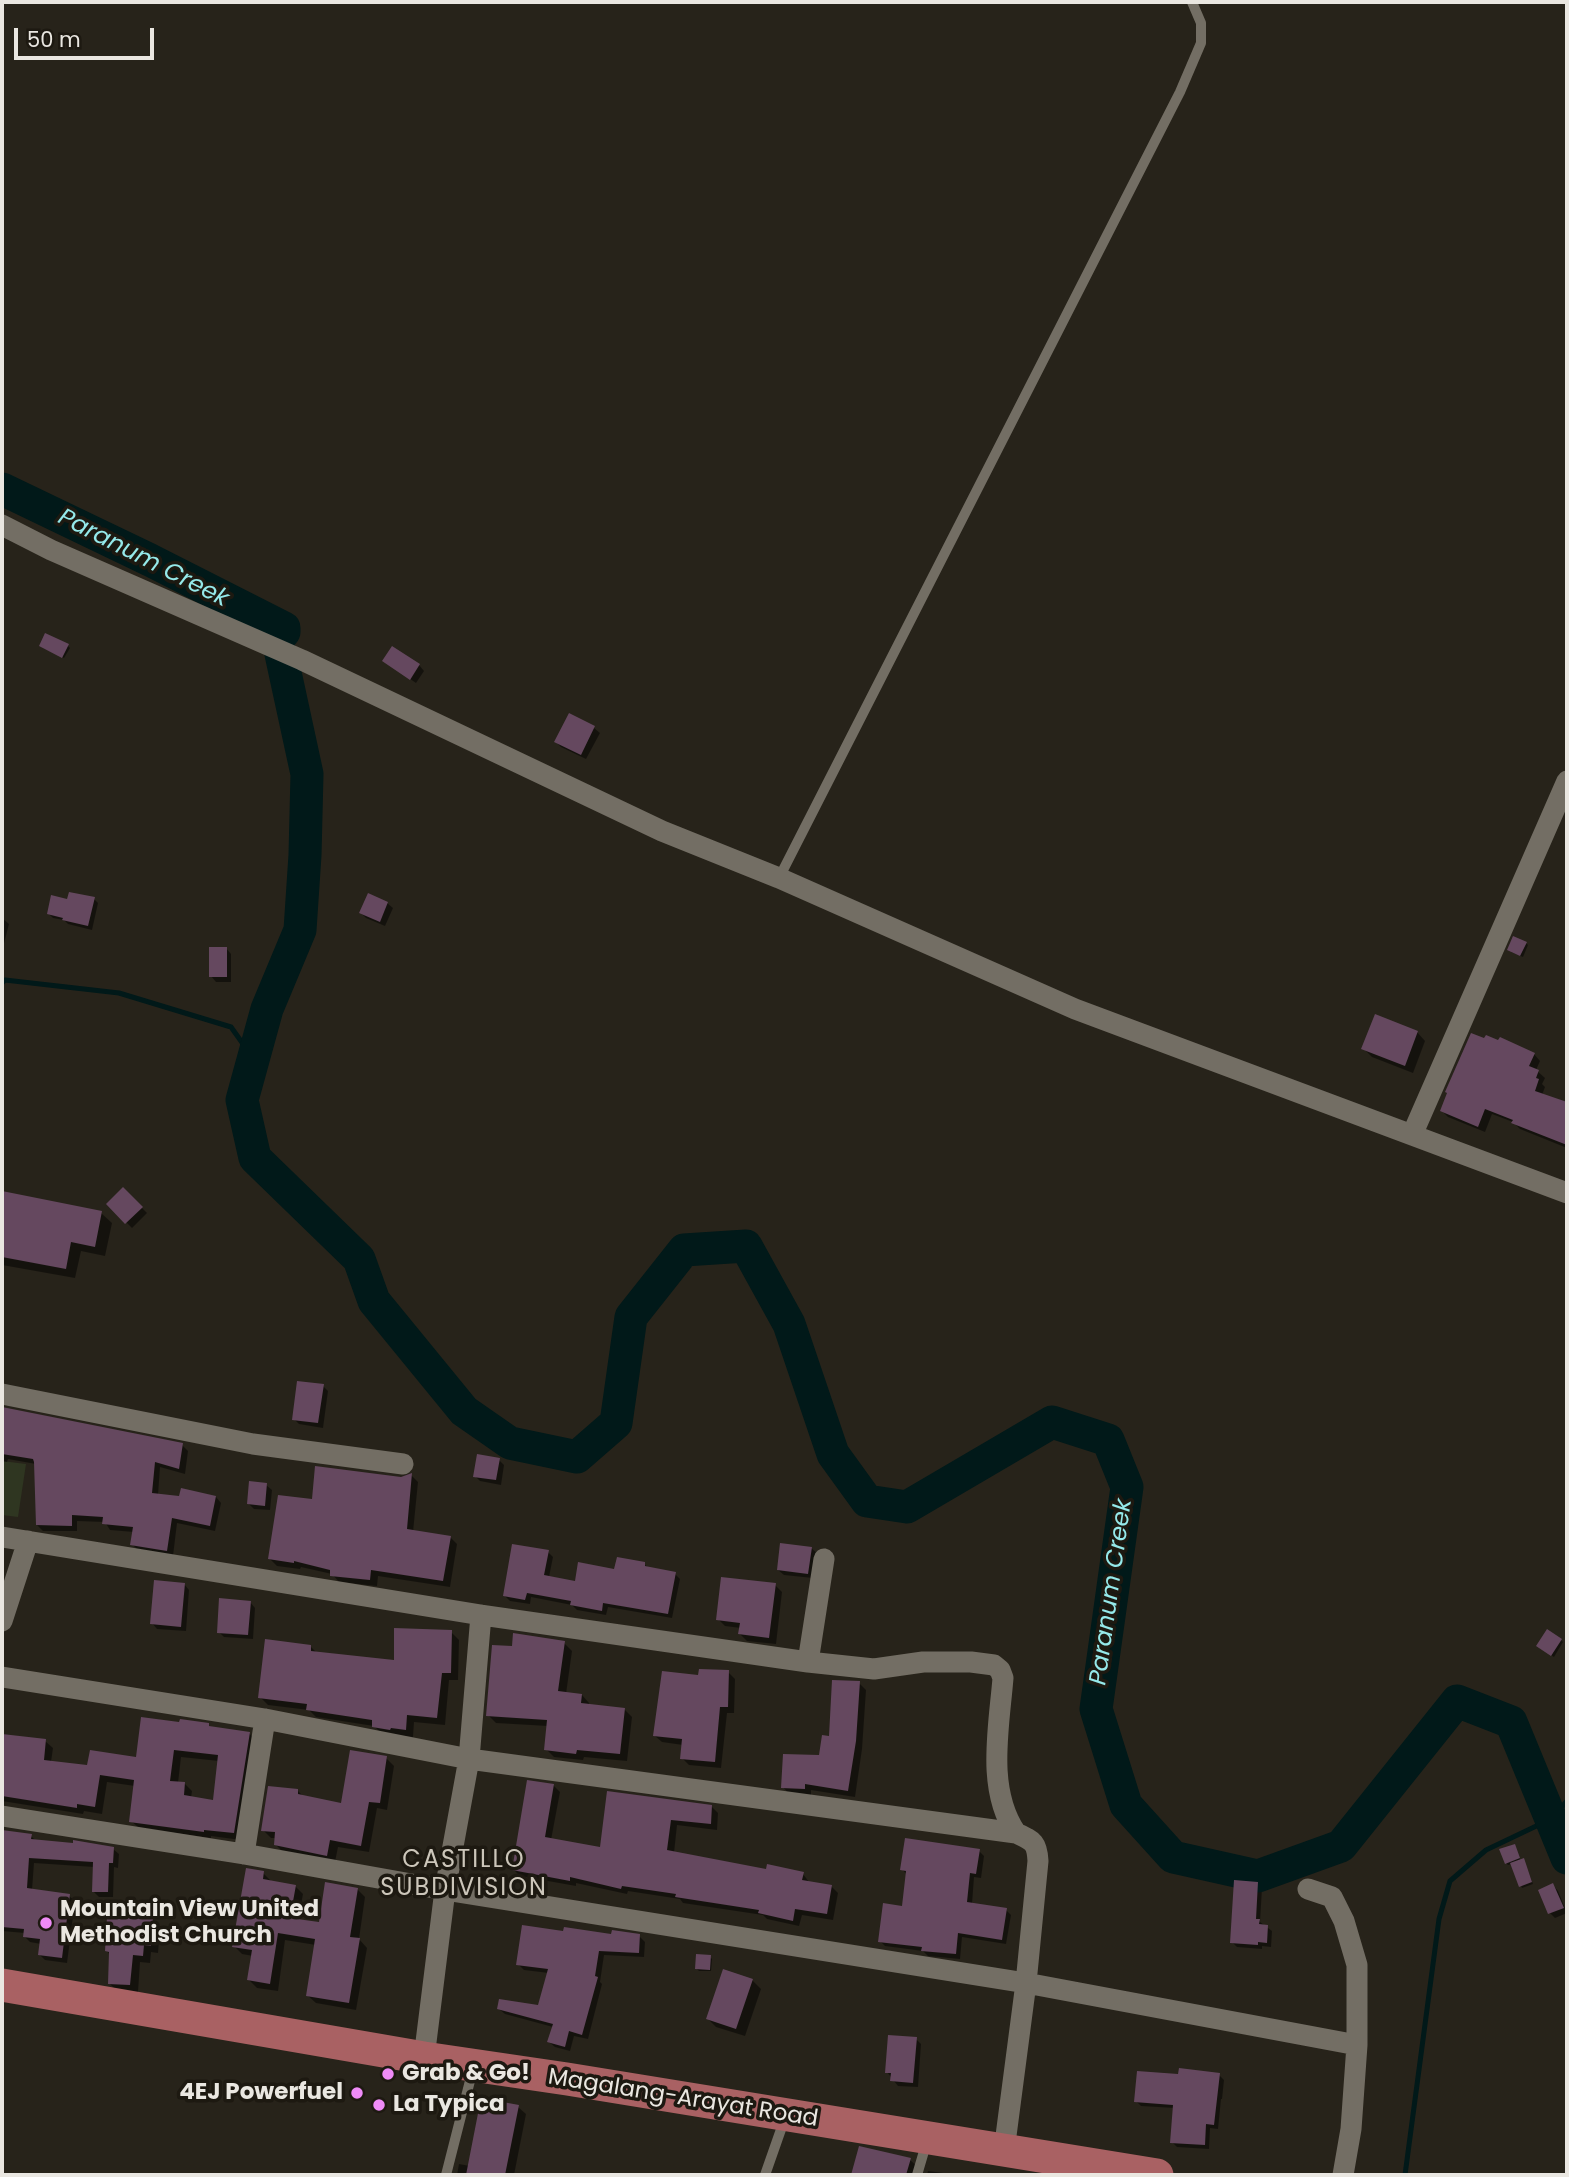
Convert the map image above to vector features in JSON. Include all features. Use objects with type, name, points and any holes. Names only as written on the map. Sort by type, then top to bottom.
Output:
[{"type":"main road","name":"Magalang-Arayat Road","points":[[2,1986],[424,2058],[1141,2174]]},
{"type":"street","points":[[2,525],[51,550],[302,660],[662,831],[779,878],[1075,1010],[1567,1193]]},
{"type":"street","points":[[1412,1135],[1567,781]]},
{"type":"street","points":[[2,1394],[253,1444],[403,1464]]},
{"type":"street","points":[[2,1537],[481,1615],[808,1662],[874,1669],[923,1662],[994,1665],[1003,1678],[997,1752],[998,1781],[1007,1821],[1016,1833]]},
{"type":"street","points":[[2,1621],[28,1541]]},
{"type":"street","points":[[808,1662],[824,1559]]},
{"type":"street","points":[[424,2058],[445,1889],[468,1759],[481,1615]]},
{"type":"street","points":[[2,1677],[264,1719],[468,1759],[1016,1833],[1031,1840],[1037,1847],[1038,1861],[1026,1983],[1004,2151]]},
{"type":"street","points":[[244,1854],[264,1719]]},
{"type":"street","points":[[2,1816],[1026,1983],[1357,2045]]},
{"type":"street","points":[[1308,1889],[1332,1897],[1344,1921],[1357,1965],[1357,2045],[1351,2129],[1343,2175]]},
{"type":"lane","points":[[779,878],[1180,92],[1201,43],[1201,23],[1192,2]]},
{"type":"lane","points":[[446,2175],[474,2066]]},
{"type":"lane","points":[[765,2175],[786,2115]]},
{"type":"lane","points":[[917,2175],[928,2139]]},
{"type":"green space","points":[[2,1461],[26,1464],[18,1517],[2,1515]]},
{"type":"building","points":[[45,633],[69,644],[62,658],[39,646]]},
{"type":"building","points":[[392,646],[420,664],[410,680],[382,661]]},
{"type":"building","points":[[569,713],[595,726],[581,755],[554,742]]},
{"type":"building","points":[[69,892],[95,897],[88,926],[47,914],[51,895],[67,899]]},
{"type":"building","points":[[368,893],[388,902],[380,922],[359,913]]},
{"type":"building","points":[[1513,936],[1527,942],[1520,956],[1507,950]]},
{"type":"building","points":[[209,947],[227,947],[227,977],[209,977]]},
{"type":"building","points":[[1375,1014],[1418,1031],[1405,1066],[1361,1049]]},
{"type":"building","points":[[1471,1033],[1498,1040],[1500,1037],[1535,1053],[1529,1066],[1539,1070],[1535,1091],[1567,1102],[1567,1145],[1511,1123],[1513,1120],[1485,1109],[1478,1127],[1440,1111],[1447,1093],[1445,1092]]},
{"type":"building","points":[[123,1187],[143,1207],[125,1224],[106,1204]]},
{"type":"building","points":[[2,1191],[102,1211],[95,1247],[71,1242],[66,1269],[2,1257]]},
{"type":"building","points":[[297,1381],[324,1384],[318,1423],[292,1420]]},
{"type":"building","points":[[2,1407],[183,1443],[179,1469],[155,1462],[152,1493],[179,1496],[181,1488],[216,1496],[210,1526],[172,1518],[167,1551],[130,1545],[133,1527],[102,1524],[103,1517],[72,1515],[72,1526],[36,1525],[34,1462],[33,1459],[2,1454]]},
{"type":"building","points":[[477,1454],[500,1458],[496,1480],[473,1477]]},
{"type":"building","points":[[315,1466],[401,1477],[412,1473],[407,1529],[451,1536],[443,1581],[371,1570],[370,1580],[330,1576],[330,1570],[294,1561],[268,1559],[278,1495],[312,1499]]},
{"type":"building","points":[[249,1481],[267,1483],[265,1506],[247,1504]]},
{"type":"building","points":[[780,1543],[812,1547],[808,1574],[777,1570]]},
{"type":"building","points":[[512,1544],[549,1550],[544,1575],[575,1581],[578,1562],[614,1569],[617,1557],[676,1572],[668,1614],[603,1603],[602,1611],[570,1605],[571,1601],[527,1593],[525,1600],[503,1596]]},
{"type":"building","points":[[721,1577],[776,1583],[769,1638],[738,1634],[740,1623],[716,1620]]},
{"type":"building","points":[[154,1580],[185,1583],[181,1627],[150,1624]]},
{"type":"building","points":[[219,1598],[251,1601],[248,1635],[217,1633]]},
{"type":"building","points":[[394,1628],[452,1630],[451,1673],[442,1673],[437,1718],[407,1715],[406,1730],[390,1730],[372,1727],[372,1720],[306,1710],[307,1704],[258,1698],[265,1639],[311,1645],[311,1651],[394,1660]]},
{"type":"building","points":[[1547,1629],[1562,1639],[1551,1656],[1536,1646]]},
{"type":"building","points":[[513,1633],[565,1641],[558,1691],[582,1694],[581,1703],[625,1708],[620,1754],[577,1750],[576,1754],[544,1750],[547,1720],[486,1716],[492,1645],[512,1646]]},
{"type":"building","points":[[699,1669],[729,1670],[728,1707],[720,1707],[715,1762],[680,1759],[682,1739],[653,1736],[662,1671],[698,1675]]},
{"type":"building","points":[[832,1680],[860,1681],[856,1741],[848,1791],[805,1784],[805,1789],[781,1788],[783,1754],[819,1755],[822,1735],[829,1736]]},
{"type":"building","points":[[141,1717],[179,1722],[180,1719],[250,1732],[234,1833],[204,1832],[129,1822],[134,1780],[100,1775],[95,1807],[77,1804],[77,1808],[2,1796],[2,1734],[46,1739],[44,1760],[87,1765],[90,1750],[136,1757]],"holes":[[[174,1750],[218,1755],[213,1800],[184,1795],[185,1782],[170,1781]]]},
{"type":"building","points":[[350,1750],[387,1756],[380,1803],[369,1802],[361,1846],[330,1840],[327,1856],[274,1845],[275,1832],[261,1831],[268,1786],[298,1789],[298,1794],[341,1803]]},
{"type":"building","points":[[527,1780],[554,1784],[545,1837],[600,1847],[607,1791],[712,1805],[711,1824],[671,1820],[667,1850],[766,1869],[767,1864],[804,1872],[802,1880],[832,1885],[827,1914],[795,1909],[793,1921],[758,1913],[759,1910],[675,1897],[676,1894],[622,1886],[621,1889],[570,1877],[570,1881],[512,1870]]},
{"type":"building","points":[[2,1830],[32,1834],[31,1839],[73,1843],[73,1840],[114,1847],[113,1863],[109,1863],[108,1892],[92,1892],[93,1862],[29,1858],[27,1888],[70,1894],[62,1958],[38,1955],[40,1939],[23,1937],[24,1929],[2,1927]]},
{"type":"building","points":[[905,1838],[980,1849],[976,1874],[970,1873],[967,1902],[1007,1908],[1002,1940],[958,1933],[956,1954],[921,1951],[922,1947],[878,1942],[883,1903],[902,1906],[906,1871],[900,1870]]},
{"type":"building","points":[[1515,1844],[1520,1858],[1505,1864],[1499,1849]]},
{"type":"building","points":[[1524,1858],[1532,1882],[1519,1887],[1510,1863]]},
{"type":"building","points":[[246,1868],[264,1871],[263,1879],[296,1885],[290,1918],[319,1922],[325,1882],[358,1888],[350,1937],[360,1938],[349,2003],[306,1996],[315,1939],[278,1933],[270,1984],[247,1980],[252,1950],[232,1947]]},
{"type":"building","points":[[1234,1880],[1258,1882],[1256,1919],[1260,1919],[1259,1924],[1268,1925],[1267,1943],[1230,1943]]},
{"type":"building","points":[[1553,1883],[1564,1908],[1548,1914],[1538,1890]]},
{"type":"building","points":[[108,1900],[134,1901],[133,1918],[153,1919],[151,1946],[144,1945],[143,1956],[133,1955],[130,1985],[108,1984],[109,1952],[105,1951]]},
{"type":"building","points":[[522,1925],[563,1931],[564,1927],[611,1934],[612,1930],[640,1934],[639,1953],[599,1951],[595,1976],[598,1977],[582,2035],[569,2031],[565,2047],[547,2042],[553,2024],[497,2009],[499,1999],[538,2005],[548,1969],[516,1965]]},
{"type":"building","points":[[696,1954],[711,1955],[710,1970],[695,1969]]},
{"type":"building","points":[[723,1969],[753,1979],[736,2029],[706,2019]]},
{"type":"building","points":[[888,2035],[917,2037],[913,2083],[890,2081],[891,2073],[885,2073]]},
{"type":"building","points":[[1179,2068],[1220,2073],[1214,2125],[1206,2124],[1205,2145],[1170,2143],[1173,2105],[1134,2102],[1137,2071],[1178,2074]]},
{"type":"building","points":[[481,2098],[519,2105],[505,2175],[466,2175]]},
{"type":"building","points":[[859,2146],[911,2158],[906,2175],[851,2175]]},
{"type":"waterway","name":"Paranum Creek","points":[[2,489],[150,560],[284,628],[284,632]]},
{"type":"waterway","name":"Paranum Creek","points":[[281,654],[307,774],[305,855],[300,930],[267,1009],[242,1100],[255,1158],[359,1259],[374,1301],[464,1411],[510,1443],[577,1457],[616,1423],[631,1317],[684,1250],[746,1246],[789,1324],[833,1454],[867,1501],[907,1507],[1052,1422],[1108,1440],[1127,1487],[1096,1709],[1126,1805],[1173,1857],[1258,1876],[1341,1846],[1457,1701],[1511,1722],[1567,1858]]},
{"type":"waterway","points":[[2,983],[5,980],[119,993],[231,1027],[253,1058]]},
{"type":"waterway","points":[[1405,2175],[1439,1919],[1450,1881],[1486,1850],[1551,1819],[1567,1801]]},
{"type":"place","name":"Mountain View United Methodist Church","points":[[46,1923]]},
{"type":"place","name":"Grab & Go!","points":[[388,2074]]},
{"type":"place","name":"4EJ Powerfuel","points":[[357,2093]]},
{"type":"place","name":"La Typica","points":[[379,2105]]},
{"type":"district","name":"CASTILLO SUBDIVISION","points":[[464,1875]]}]
